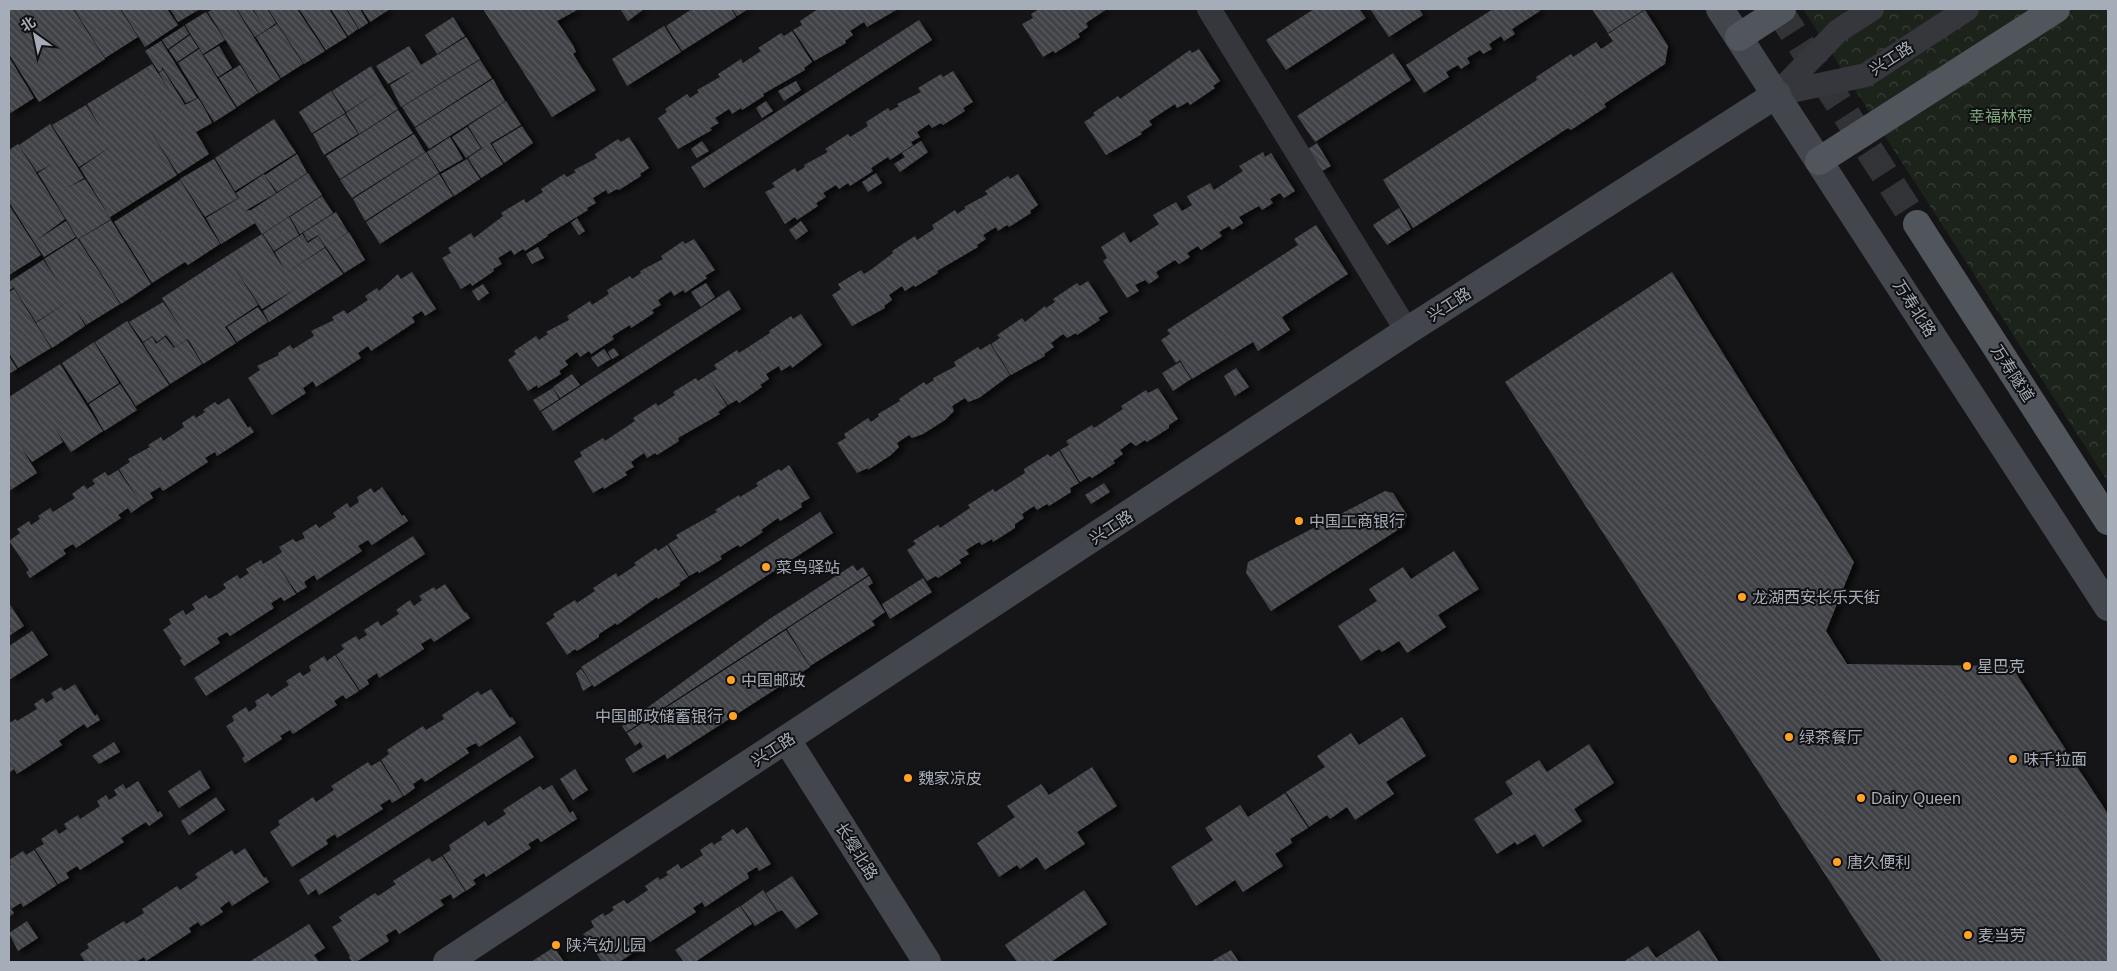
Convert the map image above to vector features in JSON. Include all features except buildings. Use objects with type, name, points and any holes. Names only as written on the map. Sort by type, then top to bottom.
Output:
[{"type":"main road","points":[[1739,37],[1782,9]]},
{"type":"main road","points":[[1818,161],[2056,9]]},
{"type":"main road","name":"万寿隧道","points":[[1917,224],[2108,521]]},
{"type":"street","points":[[1209,9],[1407,331]]},
{"type":"street","name":"万寿北路","points":[[1720,9],[1777,94],[1818,161],[2108,607]]},
{"type":"street","name":"兴工路","points":[[447,962],[1407,331],[1777,94],[1838,30],[1872,9]]},
{"type":"street","name":"兴工路","points":[[1777,94],[1866,75],[1967,9]]},
{"type":"street","name":"长缨北路","points":[[787,740],[927,962]]},
{"type":"green space","name":"幸福林带","points":[[1803,9],[2108,9],[2108,482]]},
{"type":"tunnel","points":[[1778,9],[1917,224]]},
{"type":"place","name":"中国工商银行","points":[[1299,521]]},
{"type":"place","name":"菜鸟驿站","points":[[766,567]]},
{"type":"place","name":"龙湖西安长乐天街","points":[[1742,597]]},
{"type":"place","name":"星巴克","points":[[1967,666]]},
{"type":"place","name":"中国邮政","points":[[731,680]]},
{"type":"place","name":"中国邮政储蓄银行","points":[[733,716]]},
{"type":"place","name":"绿茶餐厅","points":[[1789,737]]},
{"type":"place","name":"味千拉面","points":[[2013,759]]},
{"type":"place","name":"魏家凉皮","points":[[908,778]]},
{"type":"place","name":"Dairy Queen","points":[[1861,798]]},
{"type":"place","name":"唐久便利","points":[[1837,862]]},
{"type":"place","name":"麦当劳","points":[[1968,935]]},
{"type":"place","name":"陕汽幼儿园","points":[[556,945]]}]
